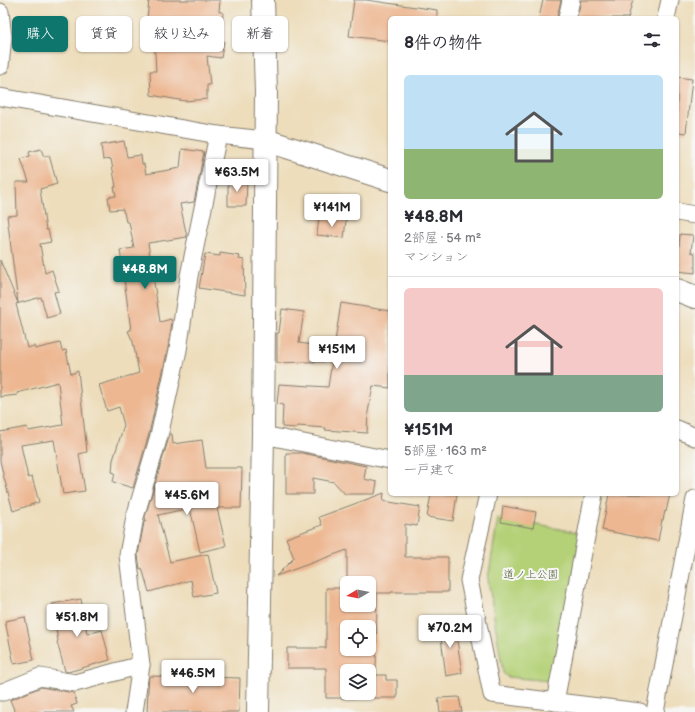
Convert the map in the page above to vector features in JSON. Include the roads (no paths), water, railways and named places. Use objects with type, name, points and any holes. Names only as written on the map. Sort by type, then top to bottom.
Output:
[{"type":"street","points":[[258,712],[266,92],[263,0]]},
{"type":"street","points":[[567,16],[571,0]]},
{"type":"street","points":[[666,16],[670,0]]},
{"type":"street","points":[[0,12],[3,37],[0,66]]},
{"type":"street","points":[[0,97],[218,135],[265,140],[388,179]]},
{"type":"street","points":[[134,712],[141,665],[128,555],[135,517],[159,436],[178,350],[189,276],[218,135]]},
{"type":"street","points":[[679,212],[695,215]]},
{"type":"street","points":[[679,291],[695,297]]},
{"type":"street","points":[[679,430],[695,437]]},
{"type":"street","points":[[262,435],[388,460]]},
{"type":"street","points":[[488,496],[470,580],[492,694],[640,712]]},
{"type":"street","points":[[555,702],[594,496]]},
{"type":"street","points":[[655,712],[695,499]]},
{"type":"street","points":[[0,692],[40,677],[75,683],[141,665]]},
{"type":"park label","name":"道ノ上公園","points":[[531,574]]}]
